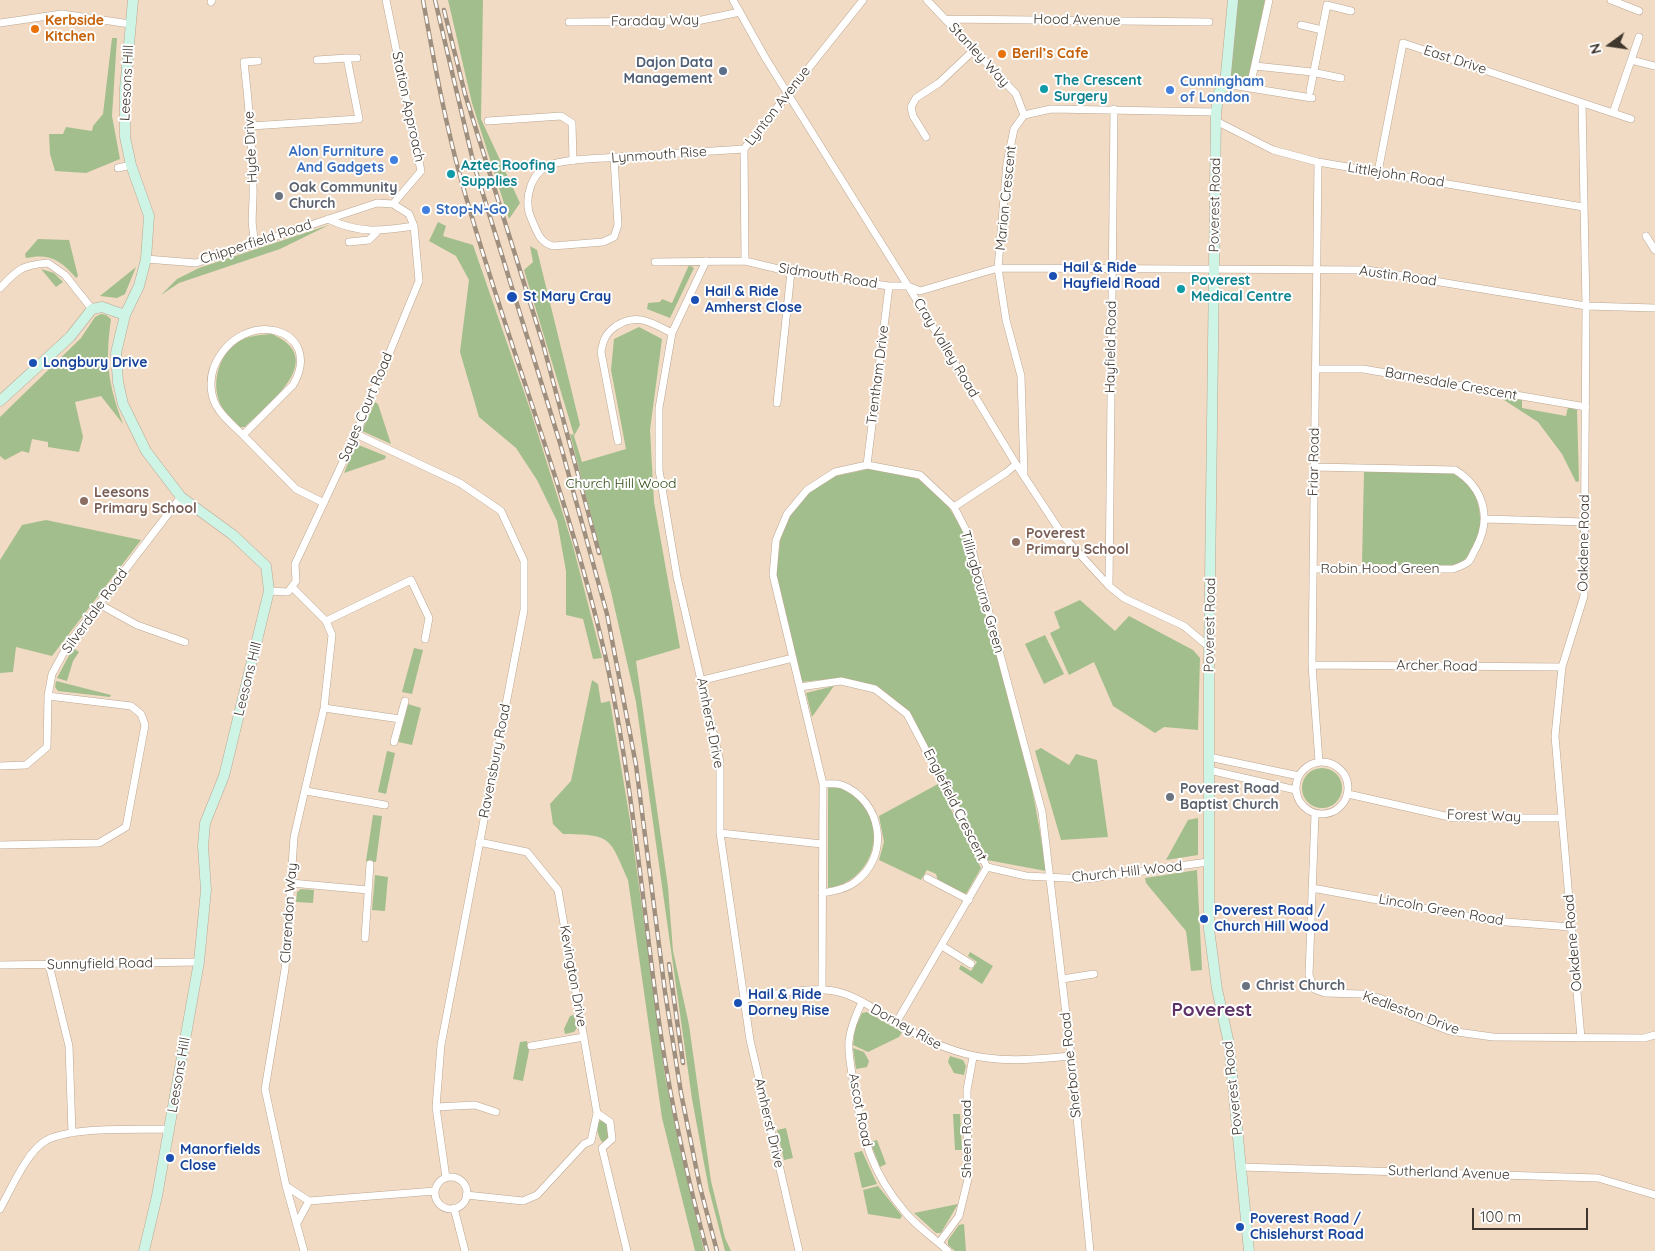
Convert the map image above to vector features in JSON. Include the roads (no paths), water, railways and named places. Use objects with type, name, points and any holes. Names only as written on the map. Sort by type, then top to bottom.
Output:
[{"type":"street","name":"Leesons Hill","points":[[133,0],[124,118],[125,137],[131,165],[148,216],[146,259],[139,286],[125,315],[116,353],[118,382],[123,404],[146,451],[181,497],[233,535],[266,566],[269,591],[224,776],[205,823],[203,846],[206,890],[199,962],[158,1196],[144,1251]]},
{"type":"street","name":"Station Approach","points":[[386,0],[421,171],[393,204]]},
{"type":"street","name":"Cray Valley Road","points":[[733,0],[787,92],[1016,464],[1024,473],[1064,537],[1109,586],[1124,598],[1184,626],[1209,647]]},
{"type":"street","name":"Lynton Avenue","points":[[744,261],[744,149],[787,92],[863,0]]},
{"type":"street","name":"Stanley Way","points":[[927,0],[1016,94],[1024,115]]},
{"type":"street","name":"Poverest Road","points":[[1233,0],[1225,84],[1219,92],[1216,117],[1208,862],[1209,929],[1217,989],[1229,1044],[1249,1251]]},
{"type":"street","points":[[1250,87],[1270,0]]},
{"type":"street","points":[[1611,0],[1639,11]]},
{"type":"street","points":[[1225,84],[1311,95],[1312,72],[1327,5],[1351,11]]},
{"type":"street","name":"Faraday Way","points":[[569,22],[697,21],[740,12]]},
{"type":"street","points":[[0,23],[62,14],[130,24]]},
{"type":"street","name":"Hood Avenue","points":[[946,19],[1209,22]]},
{"type":"street","points":[[1301,25],[1322,30]]},
{"type":"street","points":[[1613,113],[1639,37]]},
{"type":"street","name":"East Drive","points":[[1378,172],[1403,43],[1631,119]]},
{"type":"street","points":[[926,136],[913,116],[911,107],[916,98],[940,83],[974,50]]},
{"type":"street","points":[[251,126],[359,119],[347,58]]},
{"type":"street","points":[[317,60],[357,58]]},
{"type":"street","points":[[1631,60],[1655,66]]},
{"type":"street","name":"Hyde Drive","points":[[256,244],[251,229],[254,204],[251,126],[244,62],[258,61]]},
{"type":"street","points":[[1255,66],[1312,72],[1341,78]]},
{"type":"street","name":"Oakdene Road","points":[[1581,1038],[1555,736],[1562,667],[1584,596],[1586,306],[1582,103]]},
{"type":"street","points":[[1024,115],[1051,109],[1114,109],[1216,117]]},
{"type":"street","name":"Hayfield Road","points":[[1109,586],[1114,109]]},
{"type":"street","name":"Marion Crescent","points":[[1024,115],[1014,129],[1007,163],[998,268],[1006,320],[1021,376],[1024,473]]},
{"type":"street","points":[[488,121],[561,116],[572,123],[573,161],[551,164],[538,174],[530,188],[527,200],[529,213],[540,239],[554,246],[603,242],[614,237],[618,226],[614,158]]},
{"type":"street","name":"Littlejohn Road","points":[[1216,117],[1273,150],[1318,162],[1583,207]]},
{"type":"street","name":"Lynmouth Rise","points":[[573,161],[744,149]]},
{"type":"street","name":"Friar Road","points":[[1318,162],[1312,665],[1320,762]]},
{"type":"street","points":[[118,168],[131,165]]},
{"type":"street","name":"Chipperfield Road","points":[[146,259],[170,263],[196,263],[377,203],[393,204]]},
{"type":"street","points":[[328,219],[348,228],[370,228],[378,231],[414,226],[405,210],[393,204]]},
{"type":"street","name":"Sayes Court Road","points":[[293,588],[296,581],[295,564],[356,434],[419,281],[414,226]]},
{"type":"street","points":[[349,242],[369,240],[378,231]]},
{"type":"street","points":[[1646,236],[1655,250]]},
{"type":"street","name":"Amherst Drive","points":[[706,261],[672,333],[659,408],[659,470],[677,577],[703,680],[720,762],[720,833],[750,1040],[799,1251]]},
{"type":"street","name":"Sidmouth Road","points":[[655,262],[744,261],[791,272],[890,286],[908,286],[920,291],[998,268]]},
{"type":"street","points":[[0,288],[17,270],[26,264],[48,263],[65,275],[92,309]]},
{"type":"street","name":"Austin Road","points":[[998,268],[1367,270],[1586,306],[1655,308]]},
{"type":"street","points":[[777,403],[791,272]]},
{"type":"street","name":"Trentham Drive","points":[[867,465],[890,286]]},
{"type":"street","points":[[0,402],[70,337],[92,309],[102,307],[125,315]]},
{"type":"street","points":[[618,441],[600,352],[604,338],[609,331],[624,320],[635,317],[644,319],[672,333]]},
{"type":"street","points":[[243,435],[293,385],[299,375],[301,363],[298,348],[288,336],[279,330],[263,329],[243,334],[229,343],[218,358],[210,377],[212,394],[218,410],[243,435],[296,488],[324,503]]},
{"type":"street","name":"Barnesdale Crescent","points":[[1316,369],[1363,369],[1586,407]]},
{"type":"street","name":"Ravensbury Road","points":[[356,434],[460,483],[501,511],[524,561],[524,610],[500,744],[478,842],[441,1045],[436,1107],[446,1178]]},
{"type":"street","points":[[954,507],[1016,464]]},
{"type":"street","name":"Tillingbourne Green","points":[[822,989],[823,784],[773,575],[776,540],[787,514],[807,490],[835,472],[867,465],[920,475],[954,507],[968,534],[1029,759],[1042,812],[1050,879]]},
{"type":"street","name":"Robin Hood Green","points":[[1313,570],[1454,569],[1469,561],[1480,542],[1485,519],[1480,498],[1470,479],[1455,470],[1314,468]]},
{"type":"street","name":"Silverdale Road","points":[[0,766],[26,766],[47,747],[48,696],[52,674],[69,643],[181,497]]},
{"type":"street","points":[[1485,519],[1585,522]]},
{"type":"street","points":[[269,591],[283,593],[293,588],[326,621],[411,580],[429,618],[424,639]]},
{"type":"street","points":[[99,604],[137,625],[185,642]]},
{"type":"street","name":"Clarendon Way","points":[[304,1251],[286,1186],[265,1089],[285,969],[294,837],[324,708],[332,635],[326,621]]},
{"type":"street","points":[[703,680],[793,658]]},
{"type":"street","name":"Archer Road","points":[[1312,665],[1562,667]]},
{"type":"street","name":"Englefield Crescent","points":[[800,687],[841,681],[875,689],[907,714],[987,867],[896,1023]]},
{"type":"street","points":[[0,845],[99,843],[126,827],[146,725],[141,714],[131,706],[48,696]]},
{"type":"street","points":[[394,742],[405,701]]},
{"type":"street","points":[[324,708],[400,719]]},
{"type":"street","points":[[1209,757],[1299,776]]},
{"type":"street","points":[[1320,762],[1336,765],[1342,771],[1348,786],[1348,794],[1339,808],[1332,813],[1315,814],[1302,805],[1296,790],[1299,776],[1311,764],[1320,762]]},
{"type":"street","points":[[1209,770],[1296,790]]},
{"type":"street","points":[[822,893],[839,890],[854,883],[866,872],[874,860],[879,838],[875,816],[860,796],[840,784],[823,784]]},
{"type":"street","points":[[306,791],[385,805]]},
{"type":"street","name":"Forest Way","points":[[1348,794],[1454,818],[1562,818]]},
{"type":"street","name":"Kedleston Drive","points":[[1315,814],[1309,975],[1314,989],[1325,993],[1362,994],[1450,1031],[1494,1037],[1644,1038],[1655,1035]]},
{"type":"street","points":[[720,833],[822,844]]},
{"type":"street","name":"Kevington Drive","points":[[478,842],[527,852],[558,890],[597,1114],[610,1122],[612,1139],[602,1148]]},
{"type":"street","name":"Church Hill Wood","points":[[987,867],[1026,876],[1050,879],[1085,879],[1208,862]]},
{"type":"street","points":[[365,938],[370,864]]},
{"type":"street","points":[[928,878],[969,900]]},
{"type":"street","name":"Sherborne Road","points":[[1050,879],[1071,1056],[1090,1251]]},
{"type":"street","points":[[291,883],[368,890]]},
{"type":"street","name":"Lincoln Green Road","points":[[1312,888],[1494,921],[1571,927]]},
{"type":"street","points":[[942,946],[971,964]]},
{"type":"street","name":"Sunnyfield Road","points":[[0,966],[199,962]]},
{"type":"street","points":[[49,965],[69,1046],[72,1133]]},
{"type":"street","points":[[1062,979],[1094,974]]},
{"type":"street","name":"Dorney Rise","points":[[744,1000],[822,989],[842,992],[944,1048],[973,1058],[1023,1061],[1071,1056]]},
{"type":"street","name":"Ascot Road","points":[[862,1002],[850,1026],[847,1043],[862,1131],[869,1155],[884,1184],[906,1213],[948,1251]]},
{"type":"street","points":[[530,1046],[584,1037]]},
{"type":"street","name":"Sheen Road","points":[[939,1243],[959,1216],[968,1179],[967,1090],[973,1058]]},
{"type":"street","points":[[436,1107],[475,1105],[496,1112]]},
{"type":"street","points":[[591,1141],[597,1114]]},
{"type":"street","points":[[0,1209],[24,1164],[46,1140],[72,1133],[169,1129]]},
{"type":"street","points":[[591,1141],[602,1148],[627,1251]]},
{"type":"street","points":[[466,1196],[523,1201],[537,1195],[584,1144],[591,1141]]},
{"type":"street","name":"Sutherland Avenue","points":[[1241,1167],[1598,1178],[1655,1195]]},
{"type":"street","points":[[446,1178],[457,1178],[466,1190],[466,1196],[462,1204],[454,1208],[441,1204],[435,1191],[439,1183],[446,1178]]},
{"type":"street","points":[[286,1186],[309,1201],[435,1191]]},
{"type":"street","points":[[297,1223],[309,1201]]},
{"type":"street","points":[[454,1208],[465,1251]]},
{"type":"railway","points":[[423,0],[445,115],[462,183],[498,302],[556,479],[591,599],[606,659],[631,800],[665,1063],[693,1198],[707,1251]]},
{"type":"railway","points":[[435,0],[474,165],[560,443],[607,614],[636,765],[665,992],[681,1093],[700,1187],[717,1251]]},
{"type":"railway","points":[[444,10],[465,94],[543,344],[599,553]]},
{"type":"railway","points":[[669,964],[683,1063]]},
{"type":"place","name":"Kerbside Kitchen","points":[[35,29]]},
{"type":"place","name":"Beril’s Cafe","points":[[1002,54]]},
{"type":"place","name":"Dajon Data Management","points":[[723,71]]},
{"type":"place","name":"The Crescent Surgery","points":[[1044,89]]},
{"type":"place","name":"Cunningham of London","points":[[1170,90]]},
{"type":"place","name":"Alon Furniture And Gadgets","points":[[394,160]]},
{"type":"place","name":"Aztec Roofing Supplies","points":[[451,174]]},
{"type":"place","name":"Oak Community Church","points":[[279,196]]},
{"type":"place","name":"Stop-N-Go","points":[[426,210]]},
{"type":"place","name":"Hail & Ride Hayfield Road","points":[[1053,276]]},
{"type":"place","name":"Poverest Medical Centre","points":[[1181,289]]},
{"type":"place","name":"St Mary Cray","points":[[512,297]]},
{"type":"place","name":"Hail & Ride Amherst Close","points":[[695,300]]},
{"type":"place","name":"Longbury Drive","points":[[33,363]]},
{"type":"place","name":"Leesons Primary School","points":[[84,501]]},
{"type":"place","name":"Poverest Primary School","points":[[1016,542]]},
{"type":"place","name":"Poverest Road Baptist Church","points":[[1170,797]]},
{"type":"place","name":"Poverest Road / Church Hill Wood","points":[[1204,919]]},
{"type":"place","name":"Christ Church","points":[[1246,986]]},
{"type":"place","name":"Hail & Ride Dorney Rise","points":[[738,1003]]},
{"type":"place","name":"Manorfields Close","points":[[170,1158]]},
{"type":"place","name":"Poverest Road / Chislehurst Road","points":[[1240,1227]]},
{"type":"district","name":"Poverest","points":[[1212,1010]]}]
